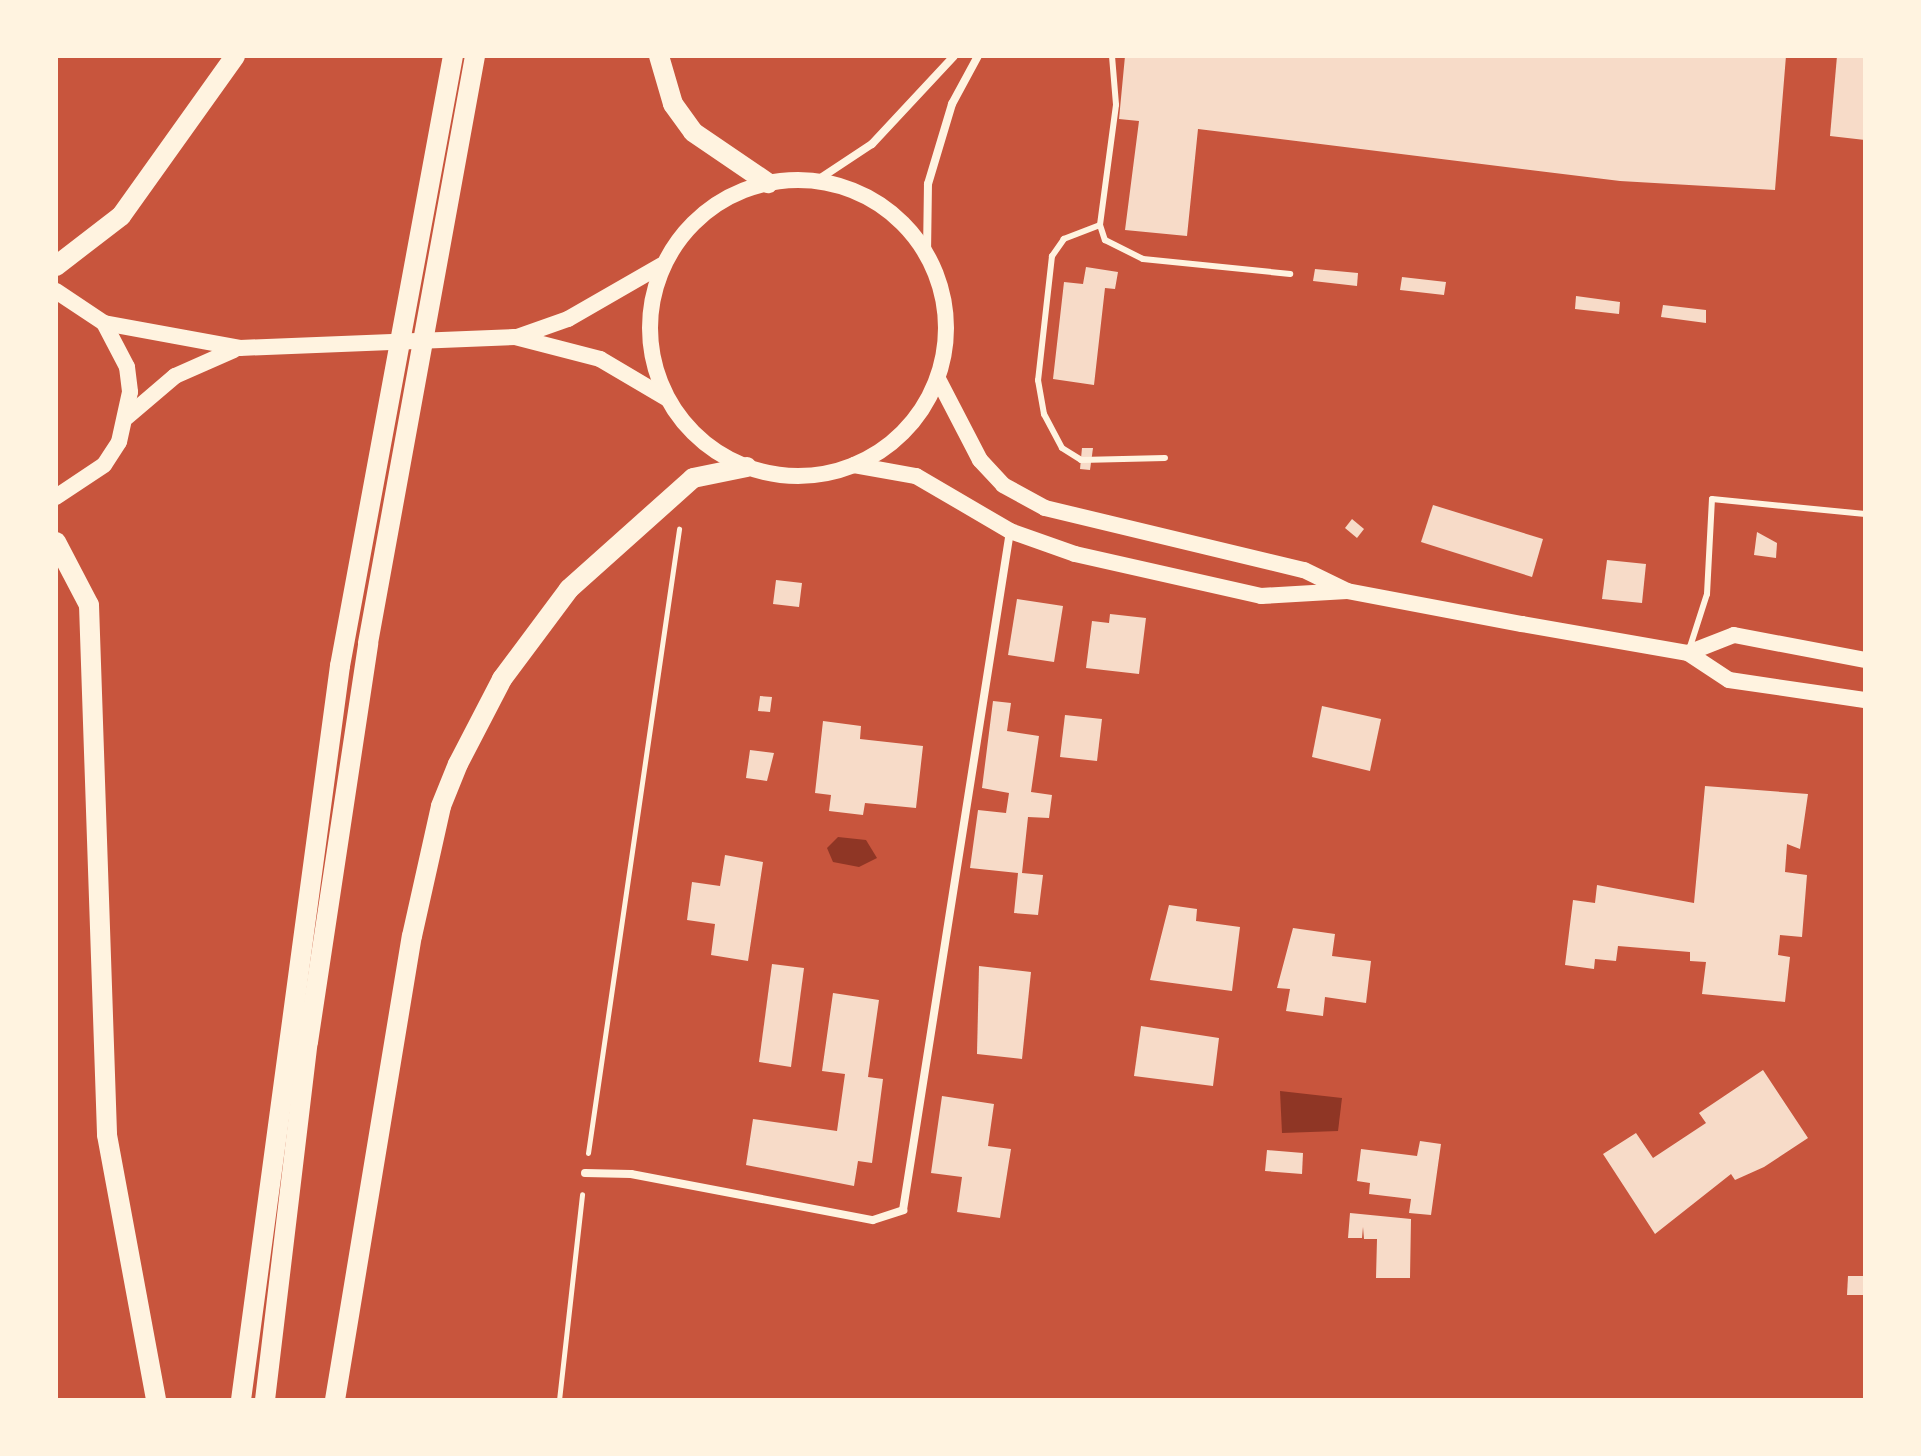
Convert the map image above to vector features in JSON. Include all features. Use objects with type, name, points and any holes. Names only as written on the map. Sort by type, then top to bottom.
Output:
[{"type":"main road","points":[[56,266],[103,233],[155,176],[235,56]]},
{"type":"main road","points":[[241,1400],[340,666],[453,56]]},
{"type":"main road","points":[[265,1400],[310,1027],[417,380],[475,56]]},
{"type":"main road","points":[[659,56],[673,104],[693,132],[768,183]]},
{"type":"main road","points":[[56,291],[104,323],[240,348],[515,337],[568,319],[662,265],[703,214],[768,183],[816,181],[880,204],[927,254],[946,319],[938,379],[902,433],[854,465],[800,477],[747,467],[701,441],[668,400],[600,359],[515,337]]},
{"type":"main road","points":[[662,265],[650,337],[668,400]]},
{"type":"main road","points":[[104,323],[127,367],[127,417]]},
{"type":"main road","points":[[56,497],[104,465],[127,417],[175,376],[240,348]]},
{"type":"main road","points":[[938,379],[980,460],[1022,498],[1196,550],[1304,570],[1347,591]]},
{"type":"main road","points":[[854,465],[916,476],[1010,531],[1261,596],[1347,591],[1688,653],[1729,680],[1865,700]]},
{"type":"main road","points":[[335,1400],[412,936],[441,806],[458,764],[502,679],[569,589],[693,478],[747,467]]},
{"type":"main road","points":[[56,542],[89,605],[107,1135],[156,1400]]},
{"type":"main road","points":[[1688,653],[1734,635],[1865,660]]},
{"type":"street","points":[[816,181],[872,144],[954,56]]},
{"type":"street","points":[[927,254],[928,184],[952,104],[978,56]]},
{"type":"street","points":[[585,1173],[631,1174],[873,1220],[903,1210],[1010,531]]},
{"type":"lane","points":[[1112,56],[1116,105],[1100,225],[1113,249],[1143,259],[1290,274]]},
{"type":"lane","points":[[1100,225],[1064,239],[1052,256],[1038,380],[1044,414],[1062,448],[1081,460],[1165,458]]},
{"type":"lane","points":[[1688,653],[1707,594],[1712,499],[1865,514]]},
{"type":"path","points":[[559,1400],[585,1173],[680,523]]},
{"type":"shaded area","points":[[838,837],[866,840],[877,858],[859,867],[833,862],[827,848]]},
{"type":"shaded area","points":[[1280,1091],[1342,1098],[1338,1131],[1282,1133]]},
{"type":"building","points":[[1125,56],[1786,56],[1775,190],[1620,181],[1198,129],[1187,236],[1125,230],[1139,121],[1119,119]]},
{"type":"building","points":[[1837,56],[1865,56],[1865,140],[1830,136]]},
{"type":"building","points":[[1086,267],[1118,272],[1115,289],[1105,288],[1094,385],[1053,379],[1064,282],[1083,284]]},
{"type":"building","points":[[1315,269],[1358,273],[1357,286],[1313,281]]},
{"type":"building","points":[[1402,277],[1446,282],[1444,295],[1400,290]]},
{"type":"building","points":[[1576,296],[1620,302],[1619,314],[1575,309]]},
{"type":"building","points":[[1663,305],[1706,310],[1706,323],[1661,317]]},
{"type":"building","points":[[1082,448],[1093,448],[1090,470],[1080,469]]},
{"type":"building","points":[[1433,505],[1543,539],[1532,577],[1421,542]]},
{"type":"building","points":[[1352,519],[1364,529],[1357,538],[1345,528]]},
{"type":"building","points":[[1757,532],[1777,543],[1776,558],[1754,555]]},
{"type":"building","points":[[1607,560],[1646,564],[1642,603],[1602,599]]},
{"type":"building","points":[[776,580],[802,583],[799,607],[773,604]]},
{"type":"building","points":[[1017,599],[1063,606],[1054,662],[1008,655]]},
{"type":"building","points":[[1110,614],[1146,618],[1139,674],[1086,668],[1092,621],[1109,623]]},
{"type":"building","points":[[760,696],[772,697],[770,712],[758,711]]},
{"type":"building","points":[[993,701],[1011,703],[1007,731],[1039,736],[1031,792],[1052,795],[1049,818],[1028,817],[1022,873],[1043,875],[1038,915],[1014,913],[1018,873],[970,868],[978,810],[1006,813],[1009,793],[982,788]]},
{"type":"building","points":[[1322,706],[1381,719],[1370,771],[1312,757]]},
{"type":"building","points":[[1065,715],[1102,719],[1097,761],[1060,757]]},
{"type":"building","points":[[823,721],[861,726],[860,739],[923,746],[916,808],[865,803],[863,815],[829,811],[831,795],[815,793]]},
{"type":"building","points":[[750,750],[774,753],[767,781],[746,778]]},
{"type":"building","points":[[1705,786],[1808,794],[1800,849],[1787,844],[1785,872],[1807,875],[1802,937],[1780,935],[1778,955],[1790,957],[1785,1002],[1702,994],[1706,962],[1690,961],[1690,952],[1618,946],[1616,961],[1595,959],[1594,969],[1565,965],[1573,900],[1595,903],[1597,885],[1694,903]]},
{"type":"building","points":[[725,855],[763,862],[748,961],[711,955],[715,924],[687,920],[692,882],[720,886]]},
{"type":"building","points":[[1169,905],[1197,909],[1196,921],[1240,927],[1232,991],[1150,980]]},
{"type":"building","points":[[1293,928],[1335,934],[1332,956],[1371,961],[1366,1003],[1325,997],[1323,1016],[1286,1011],[1290,989],[1277,988]]},
{"type":"building","points":[[772,964],[804,968],[791,1067],[759,1062]]},
{"type":"building","points":[[979,966],[1031,972],[1022,1059],[977,1054]]},
{"type":"building","points":[[833,993],[879,1000],[868,1077],[883,1079],[872,1163],[858,1161],[854,1186],[746,1165],[753,1119],[837,1131],[845,1074],[822,1071]]},
{"type":"building","points":[[1141,1026],[1219,1038],[1213,1086],[1134,1076]]},
{"type":"building","points":[[1763,1070],[1808,1138],[1764,1167],[1735,1180],[1731,1174],[1655,1234],[1603,1154],[1636,1133],[1653,1158],[1706,1123],[1699,1113]]},
{"type":"building","points":[[942,1096],[994,1104],[988,1146],[1011,1149],[1000,1218],[957,1212],[962,1177],[931,1173]]},
{"type":"building","points":[[1420,1141],[1441,1144],[1431,1215],[1409,1213],[1411,1199],[1369,1194],[1370,1183],[1357,1181],[1361,1149],[1417,1156]]},
{"type":"building","points":[[1267,1150],[1303,1153],[1302,1174],[1265,1171]]},
{"type":"building","points":[[1350,1213],[1411,1219],[1410,1278],[1376,1278],[1377,1239],[1364,1239],[1363,1227],[1362,1238],[1348,1238]]},
{"type":"building","points":[[1848,1276],[1865,1276],[1865,1295],[1847,1295]]}]
